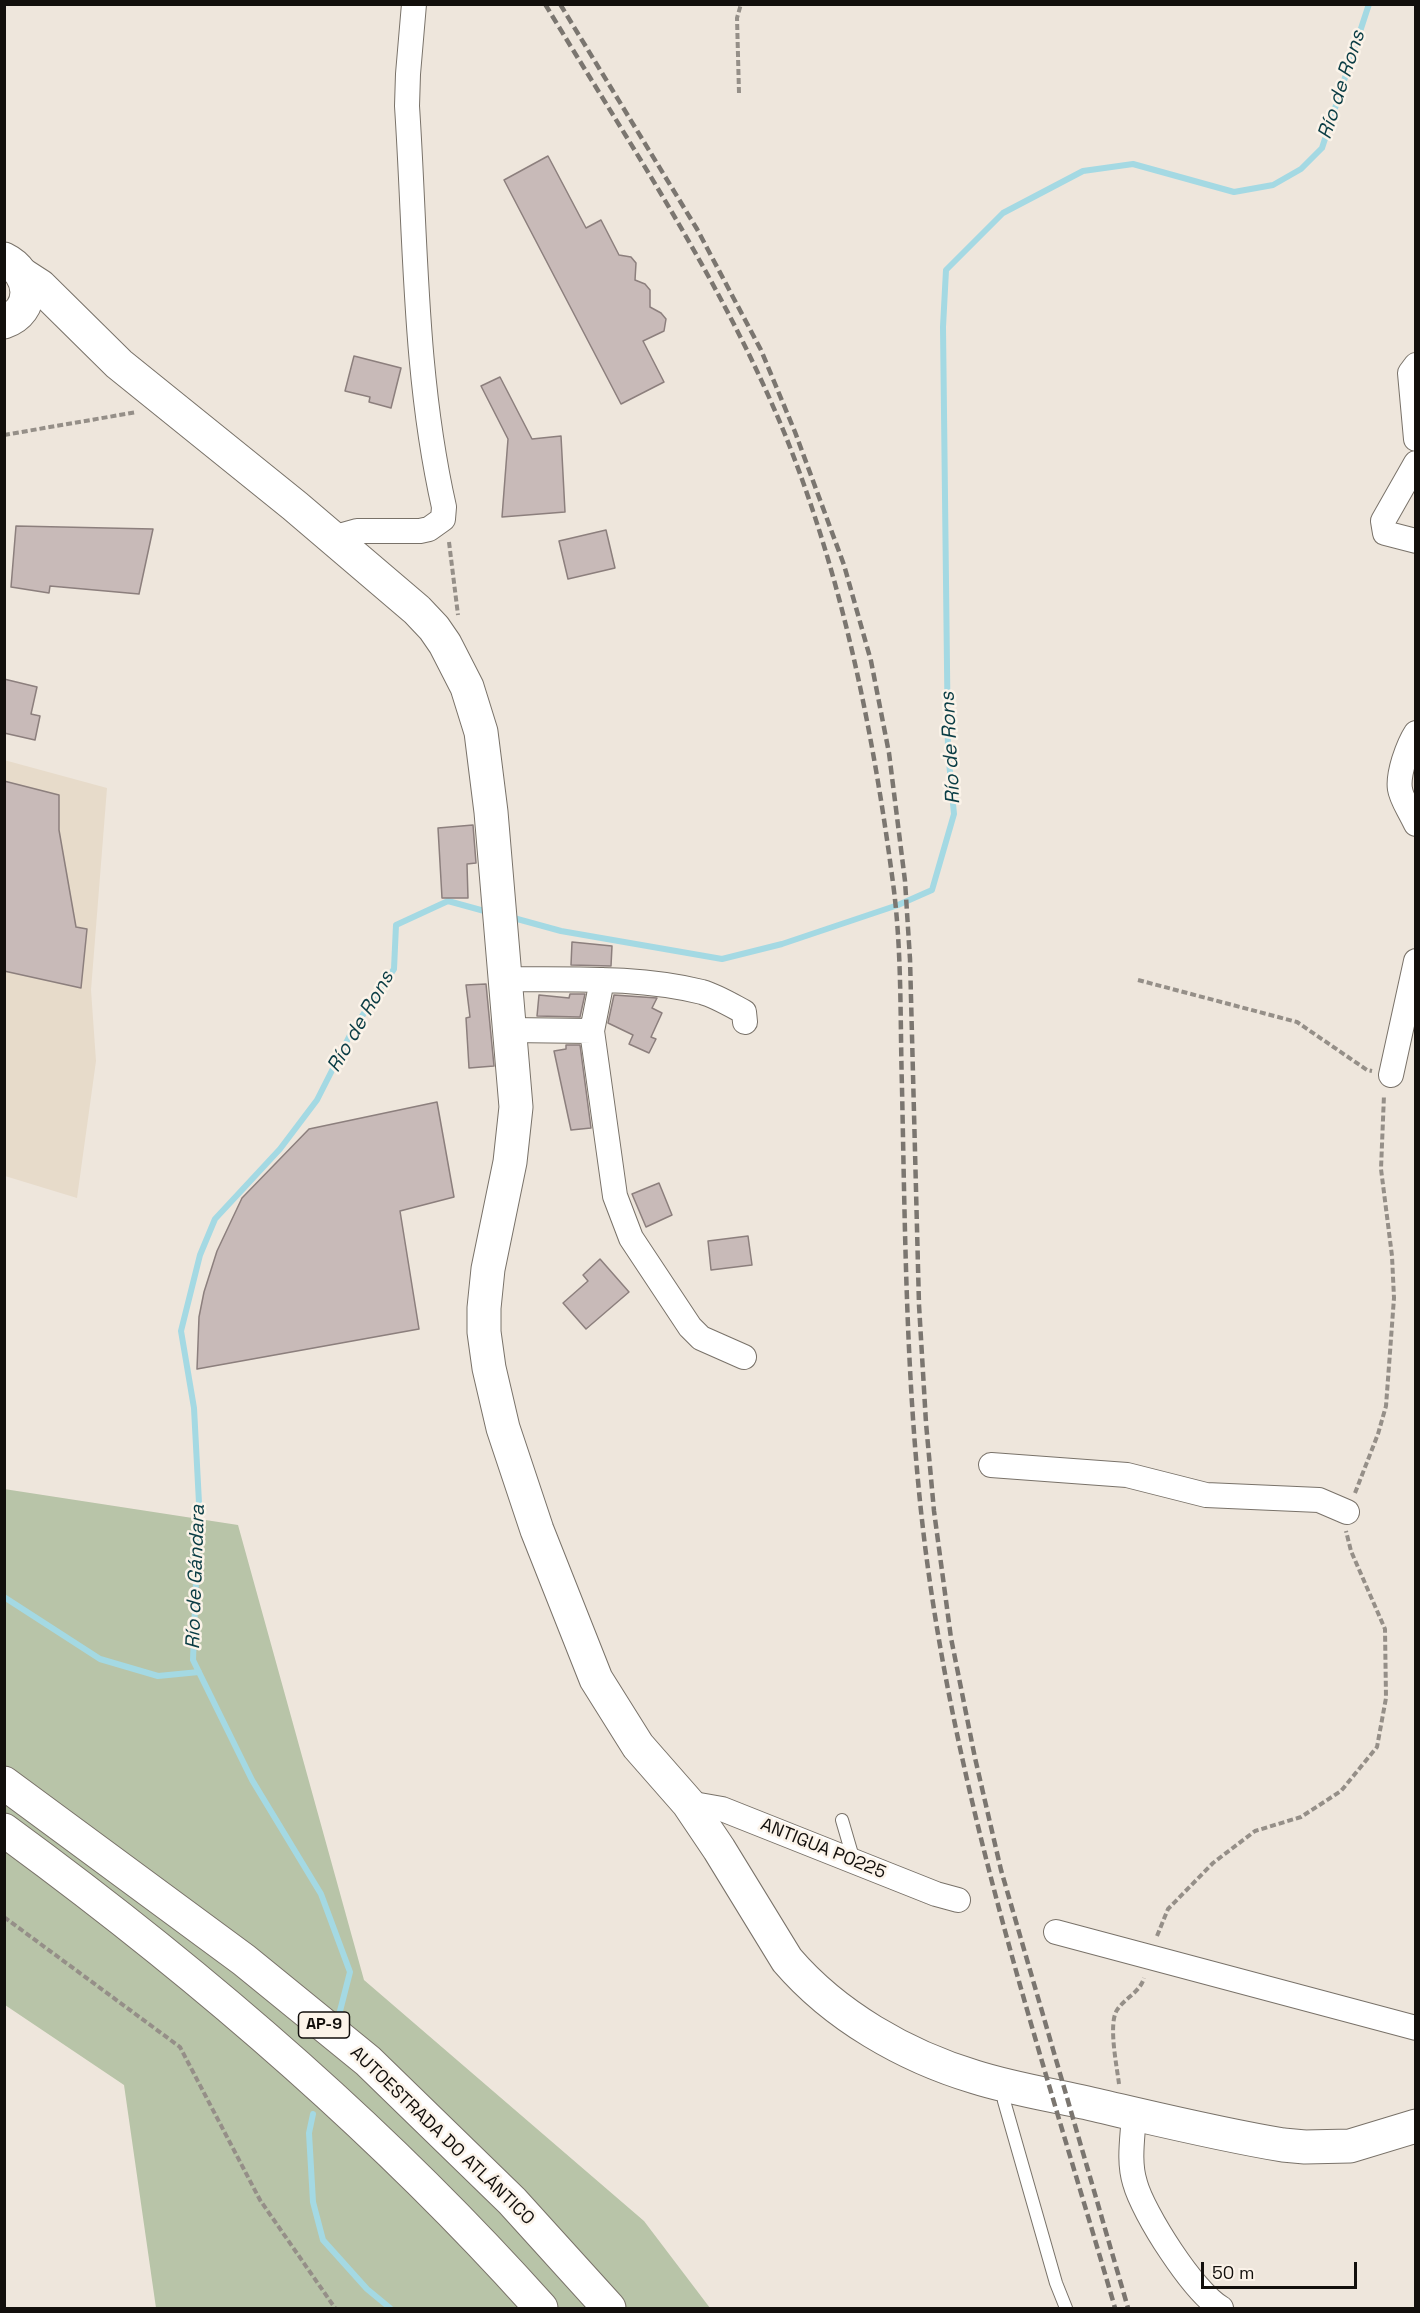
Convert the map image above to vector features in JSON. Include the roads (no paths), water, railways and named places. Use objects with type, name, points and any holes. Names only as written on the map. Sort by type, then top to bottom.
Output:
[{"type":"main road","points":[[10,321],[27,296],[14,267]]},
{"type":"main road","points":[[14,267],[47,293],[110,356],[417,610],[434,628],[454,660],[467,687],[482,740],[491,812],[515,1097],[515,1131],[488,1269],[484,1308],[484,1332],[494,1394],[537,1530],[596,1679],[638,1746],[688,1803],[719,1849],[775,1942],[800,1975],[834,2004],[905,2050],[943,2067],[1003,2085],[1257,2141],[1305,2147],[1350,2146],[1416,2126]]},
{"type":"main road","points":[[10,321],[43,316],[110,356]]},
{"type":"main road","name":"AUTOESTRADA DO ATLÁNTICO","points":[[4,1782],[244,1960],[368,2061],[512,2201],[609,2308]]},
{"type":"main road","name":"AP-9","points":[[4,1830],[90,1893],[242,2017],[379,2140],[491,2252],[541,2308]]},
{"type":"street","points":[[332,538],[357,531],[429,529],[443,519],[444,507],[426,405],[417,326],[407,106],[414,4]]},
{"type":"street","points":[[1416,365],[1410,374],[1416,439]]},
{"type":"street","points":[[1416,463],[1383,521],[1384,533],[1416,541]]},
{"type":"street","points":[[1416,734],[1410,742],[1398,781],[1402,797],[1416,824]]},
{"type":"street","points":[[1391,1075],[1416,961]]},
{"type":"street","points":[[504,979],[627,980],[704,993],[744,1012],[745,1022]]},
{"type":"street","points":[[602,980],[592,1031],[615,1196],[630,1238],[690,1327],[701,1338],[744,1357]]},
{"type":"street","points":[[509,1030],[592,1031]]},
{"type":"street","points":[[991,1466],[1126,1475],[1206,1495],[1319,1500],[1347,1512]]},
{"type":"street","name":"ANTIGUA PO225","points":[[688,1803],[722,1809],[936,1894],[958,1900]]},
{"type":"street","points":[[1056,1932],[1416,2028]]},
{"type":"street","points":[[1127,2112],[1132,2170],[1140,2197],[1188,2278],[1221,2308]]},
{"type":"lane","points":[[842,1820],[854,1861]]},
{"type":"lane","points":[[1003,2085],[1004,2101],[1056,2283],[1066,2308]]},
{"type":"waterway","name":"Río de Rons","points":[[510,917],[561,931],[722,959],[782,944],[898,905],[932,890],[954,814],[948,751],[943,327],[946,270],[1003,213],[1083,171],[1133,164],[1234,192],[1273,185],[1301,169],[1322,148],[1369,4]]},
{"type":"waterway","name":"Río de Gándara","points":[[340,2011],[350,1972],[321,1894],[252,1780],[193,1660],[199,1503],[194,1408],[181,1331],[200,1255],[215,1219],[280,1149],[317,1100],[352,1031],[394,969],[396,925],[448,901],[488,912]]},
{"type":"waterway","points":[[4,1597],[100,1659],[158,1676],[199,1672]]},
{"type":"waterway","name":"Río de Gándara","points":[[313,2114],[309,2133],[313,2202],[323,2240],[367,2289],[390,2308]]},
{"type":"railway","points":[[545,4],[674,216],[734,325],[786,437],[806,491],[840,601],[876,769],[896,908],[909,1352],[921,1511],[935,1613],[953,1714],[1000,1914],[1115,2308]]},
{"type":"railway","points":[[560,4],[697,229],[761,350],[795,432],[844,565],[871,661],[889,753],[905,881],[910,959],[919,1305],[926,1423],[934,1511],[951,1638],[975,1758],[1001,1870],[1128,2308]]}]
